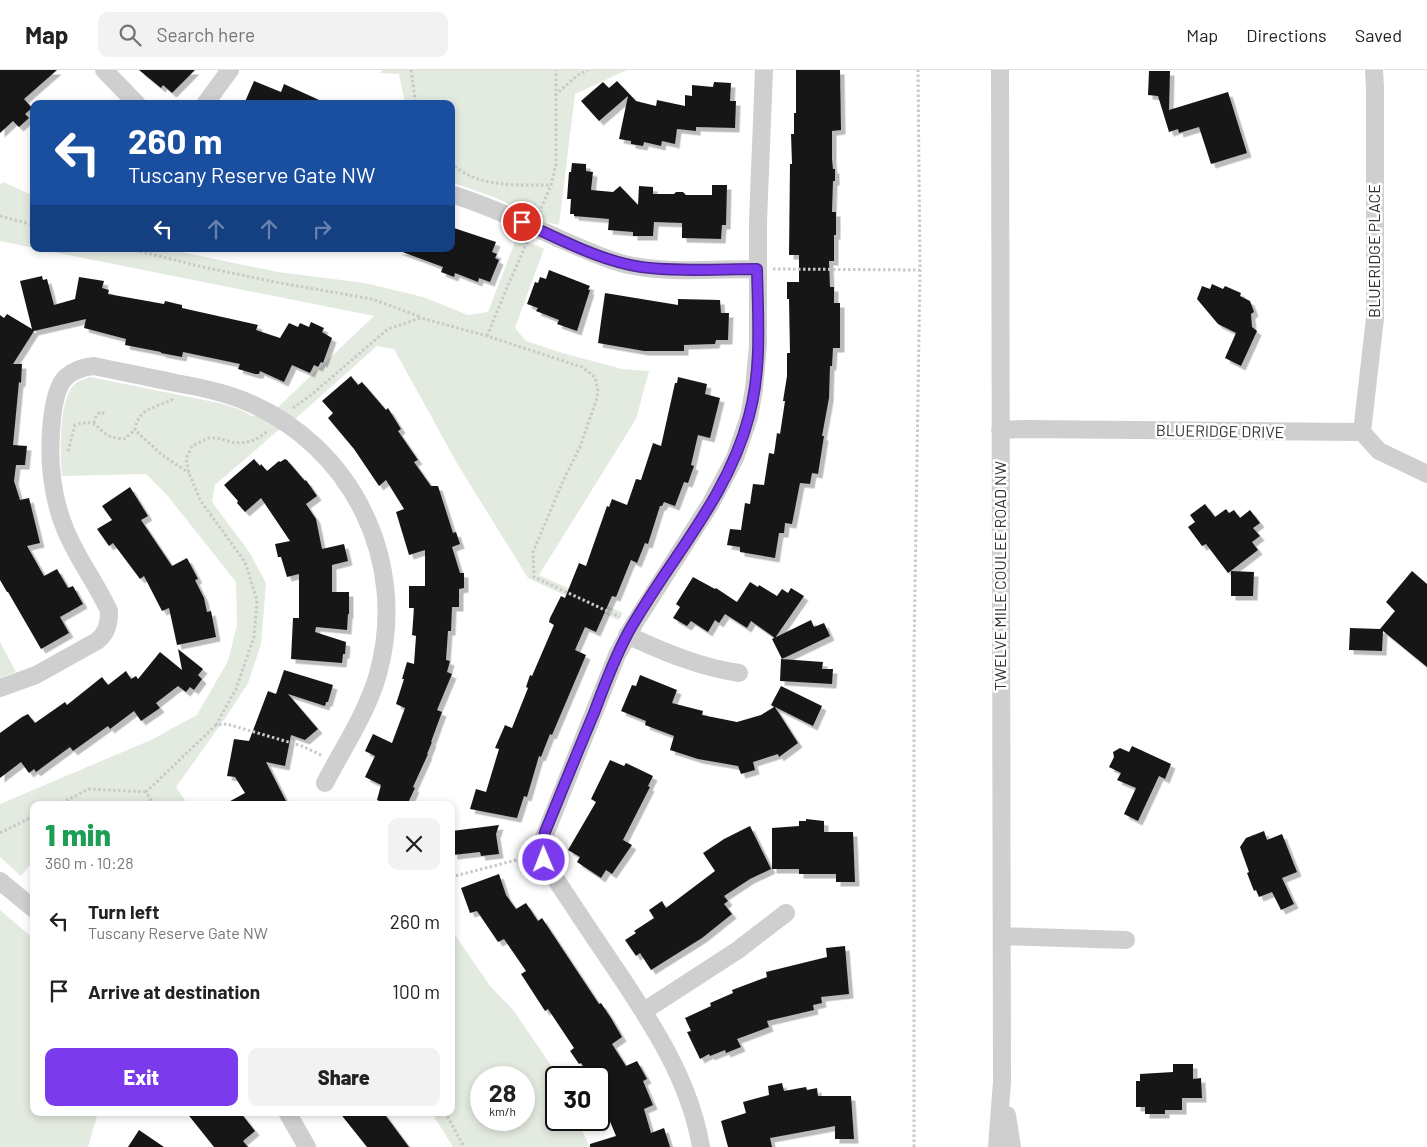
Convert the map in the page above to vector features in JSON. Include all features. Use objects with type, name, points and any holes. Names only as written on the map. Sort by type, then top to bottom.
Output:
[{"type":"street","points":[[104,70],[133,100]]},
{"type":"street","points":[[208,100],[230,70]]},
{"type":"street","points":[[701,1147],[695,1117],[686,1091],[672,1061],[644,1011],[547,866],[542,853],[542,842],[617,655],[630,629],[711,503],[735,458],[749,417],[758,345],[757,269],[764,70]]},
{"type":"street","name":"TWELVE MILE COULEE ROAD NW","points":[[997,1147],[1002,1082],[1000,70]]},
{"type":"street","name":"BLUERIDGE PLACE","points":[[1362,432],[1374,318],[1374,70]]},
{"type":"street","points":[[455,195],[622,263],[671,270],[757,269]]},
{"type":"street","points":[[0,688],[36,675],[97,641],[103,636],[109,622],[109,611],[106,604],[71,544],[53,486],[51,457],[54,401],[66,377],[73,372],[94,366],[231,395],[272,414],[297,430],[320,450],[343,476],[365,513],[376,541],[384,576],[387,616],[385,639],[377,676],[368,701],[325,783]]},
{"type":"street","name":"BLUERIDGE DRIVE","points":[[1000,430],[1362,432]]},
{"type":"street","points":[[1362,432],[1379,451],[1427,474]]},
{"type":"street","points":[[630,629],[670,654],[696,664],[739,673]]},
{"type":"street","points":[[0,881],[30,906]]},
{"type":"street","points":[[644,1011],[738,950],[786,913]]},
{"type":"street","points":[[1002,936],[1126,940]]},
{"type":"street","name":"TWELVE MILE COULEE ROAD NW","points":[[1002,1082],[1012,1147]]},
{"type":"street","points":[[289,1116],[301,1145]]},
{"type":"path","points":[[411,70],[415,100]]},
{"type":"path","points":[[538,216],[551,185],[556,166],[556,70]]},
{"type":"path","points":[[555,96],[578,75],[588,70]]},
{"type":"path","points":[[914,1147],[914,651],[920,270],[918,70]]},
{"type":"path","points":[[455,166],[477,178],[493,183],[512,186],[551,185]]},
{"type":"path","points":[[0,216],[30,224]]},
{"type":"path","points":[[488,336],[527,242]]},
{"type":"path","points":[[143,252],[232,273],[372,300],[421,318],[488,336],[582,367],[594,377],[598,391],[597,398],[580,448],[563,481],[533,552],[534,577],[630,629]]},
{"type":"path","points":[[757,269],[920,270]]},
{"type":"path","points":[[286,413],[311,395],[388,329],[421,318]]},
{"type":"path","points":[[51,457],[65,454],[69,449],[75,425],[84,422],[94,423],[111,437],[124,439],[135,430],[136,422],[142,414],[152,407],[165,404],[176,397],[183,384]]},
{"type":"path","points":[[94,423],[95,418],[100,412],[106,414]]},
{"type":"path","points":[[66,801],[89,790],[146,792],[216,725],[236,689],[254,637],[257,600],[245,562],[200,500],[189,473],[186,459],[192,446],[208,438],[247,442],[255,440],[273,426]]},
{"type":"path","points":[[135,430],[162,455],[189,473]]},
{"type":"path","points":[[216,725],[227,724],[293,744],[336,761]]},
{"type":"path","points":[[146,792],[152,801]]},
{"type":"path","points":[[0,833],[30,818]]},
{"type":"path","points":[[455,876],[542,853]]},
{"type":"path","points":[[447,1116],[464,1147]]},
{"type":"shaded area","points":[[382,70],[627,70],[575,94],[559,225],[545,222],[496,198],[455,183],[455,100],[404,100],[399,74],[380,73]]},
{"type":"shaded area","points":[[3,182],[30,194],[30,247],[0,241],[0,185]]},
{"type":"shaded area","points":[[517,237],[544,249],[515,328],[526,341],[622,369],[649,371],[636,419],[539,575],[623,613],[618,620],[528,578],[458,465],[394,349],[377,346],[294,420],[276,409],[374,316],[53,252],[181,252],[278,272],[365,283],[423,297],[468,315],[488,312]]},
{"type":"shaded area","points":[[90,377],[219,403],[239,409],[252,416],[260,416],[282,427],[215,485],[212,502],[250,553],[266,583],[261,644],[248,683],[176,787],[185,801],[30,801],[30,865],[21,876],[0,857],[0,804],[151,740],[197,715],[228,661],[237,625],[236,582],[167,495],[146,474],[62,476],[61,426],[63,413],[70,390],[79,381]]},
{"type":"shaded area","points":[[0,642],[16,672],[0,678]]},
{"type":"shaded area","points":[[0,910],[30,936],[30,1116],[97,1116],[88,1147],[0,1147]]},
{"type":"shaded area","points":[[455,935],[490,986],[514,1011],[551,1066],[545,1066],[545,1131],[582,1131],[590,1147],[453,1147],[434,1116],[455,1116]]},
{"type":"building","points":[[0,70],[57,70],[24,99],[30,106],[30,110],[25,114],[29,118],[19,127],[13,121],[0,133]]},
{"type":"building","points":[[139,70],[195,70],[172,93],[163,85],[161,88]]},
{"type":"building","points":[[796,70],[840,70],[841,130],[832,131],[832,159],[833,169],[835,169],[835,181],[833,181],[832,212],[836,212],[836,235],[834,235],[834,261],[829,261],[830,287],[834,287],[834,303],[840,303],[840,348],[833,348],[832,366],[830,366],[829,398],[818,474],[812,473],[810,484],[800,483],[792,524],[785,523],[784,533],[779,533],[775,558],[740,552],[740,547],[727,545],[730,529],[741,530],[745,503],[750,504],[753,484],[764,485],[769,453],[774,454],[777,433],[780,434],[785,401],[783,401],[787,376],[787,353],[790,353],[787,282],[799,282],[799,255],[789,255],[791,134],[794,134],[794,113],[796,113]]},
{"type":"building","points":[[1149,71],[1170,71],[1169,110],[1228,92],[1247,153],[1211,164],[1199,127],[1179,133],[1178,129],[1169,132],[1158,96],[1148,95]]},
{"type":"building","points":[[254,81],[281,92],[284,84],[319,100],[246,100]]},
{"type":"building","points":[[617,81],[636,101],[656,106],[657,100],[685,106],[685,95],[692,96],[692,85],[713,87],[714,82],[731,83],[730,101],[736,101],[735,128],[696,127],[696,131],[677,129],[675,144],[662,141],[661,146],[644,142],[643,146],[631,144],[631,141],[619,139],[628,96],[599,121],[581,101],[603,82],[609,88]]},
{"type":"building","points":[[572,163],[586,164],[586,171],[593,172],[591,190],[613,192],[620,186],[638,205],[639,186],[653,187],[653,194],[683,192],[686,195],[712,195],[712,185],[727,185],[726,225],[722,225],[721,239],[682,238],[682,223],[654,222],[653,236],[633,236],[633,232],[608,230],[609,219],[570,214],[571,199],[567,199],[569,172],[571,172]]},
{"type":"building","points":[[455,228],[496,242],[492,252],[497,254],[495,258],[499,260],[490,282],[479,278],[478,282],[455,273],[454,277],[441,272],[443,267],[402,252],[455,252]]},
{"type":"building","points":[[549,270],[590,286],[577,331],[557,324],[559,320],[536,311],[538,308],[527,304],[535,282],[538,283],[540,277],[546,279]]},
{"type":"building","points":[[42,276],[43,280],[47,279],[54,305],[75,299],[79,277],[104,281],[102,288],[109,290],[108,294],[164,304],[165,301],[182,305],[182,308],[258,325],[256,330],[280,338],[289,323],[298,327],[300,323],[309,327],[311,322],[324,328],[322,332],[332,338],[323,363],[321,362],[318,367],[314,365],[310,373],[292,365],[284,382],[260,371],[259,374],[255,374],[238,369],[240,364],[183,352],[182,357],[125,345],[126,339],[84,328],[86,319],[34,331],[13,364],[22,364],[13,445],[27,446],[25,465],[16,465],[14,481],[20,500],[29,498],[40,543],[27,546],[44,576],[57,569],[68,588],[73,586],[83,604],[60,617],[69,633],[41,649],[0,580],[0,315],[4,318],[7,314],[32,329],[20,281]]},
{"type":"building","points":[[1212,284],[1223,289],[1225,286],[1241,293],[1240,296],[1250,301],[1254,312],[1251,314],[1252,327],[1257,331],[1241,366],[1225,358],[1236,333],[1218,324],[1197,299],[1202,286],[1210,289]]},
{"type":"building","points":[[605,293],[678,305],[678,299],[720,300],[721,313],[729,313],[728,340],[716,340],[715,344],[684,345],[684,351],[644,351],[598,343]]},
{"type":"building","points":[[351,376],[358,385],[362,382],[386,410],[388,408],[401,429],[398,431],[418,460],[414,462],[431,486],[438,486],[453,533],[456,532],[460,544],[452,547],[460,573],[464,573],[464,588],[459,589],[459,607],[452,607],[451,631],[448,631],[446,660],[450,661],[447,672],[452,674],[437,710],[442,712],[428,754],[409,801],[377,800],[381,785],[365,777],[375,756],[365,751],[373,734],[392,743],[405,708],[396,704],[407,662],[414,664],[416,636],[412,635],[414,608],[409,608],[409,586],[425,586],[425,550],[409,555],[396,512],[404,509],[386,480],[379,486],[354,449],[328,418],[333,413],[322,401]]},
{"type":"building","points":[[678,377],[707,384],[705,394],[720,398],[710,438],[698,435],[691,465],[694,466],[688,483],[684,482],[675,506],[664,502],[660,506],[648,544],[645,543],[637,563],[631,560],[616,597],[612,596],[596,632],[585,627],[575,650],[586,655],[552,735],[550,734],[541,757],[539,756],[527,797],[524,796],[517,818],[470,809],[476,789],[486,792],[499,749],[495,748],[505,725],[512,728],[528,688],[526,687],[530,675],[532,676],[554,625],[549,622],[550,618],[561,596],[565,598],[579,563],[586,566],[607,506],[609,507],[612,499],[627,505],[636,479],[641,480],[653,443],[661,446]]},
{"type":"building","points":[[254,459],[267,471],[279,461],[287,460],[306,480],[317,496],[306,504],[316,519],[322,549],[344,544],[348,561],[332,565],[332,592],[349,592],[347,630],[316,627],[315,632],[346,642],[342,663],[291,659],[293,618],[299,618],[299,574],[287,577],[281,557],[278,557],[275,544],[290,541],[261,498],[245,512],[224,485]]},
{"type":"building","points":[[130,487],[148,516],[141,520],[172,566],[187,558],[198,579],[195,580],[204,598],[207,612],[211,611],[216,637],[177,645],[169,608],[162,611],[144,576],[140,579],[113,543],[109,546],[97,529],[112,520],[102,506]]},
{"type":"building","points":[[1205,504],[1215,517],[1226,509],[1229,513],[1234,510],[1240,518],[1250,510],[1260,523],[1253,528],[1260,536],[1252,542],[1258,550],[1228,573],[1206,544],[1202,546],[1188,527],[1195,522],[1190,515]]},
{"type":"building","points":[[1231,571],[1254,572],[1253,596],[1231,596]]},
{"type":"building","points":[[1412,571],[1427,584],[1427,667],[1383,631],[1382,651],[1349,650],[1350,628],[1380,629],[1395,611],[1386,602]]},
{"type":"building","points":[[693,577],[716,588],[737,602],[750,582],[777,596],[782,589],[788,593],[791,588],[804,596],[775,638],[751,621],[747,628],[725,614],[719,623],[715,620],[708,632],[691,621],[687,626],[673,618],[680,607],[676,604]]},
{"type":"building","points":[[811,620],[814,627],[824,623],[830,636],[782,659],[772,639]]},
{"type":"building","points":[[178,649],[203,669],[198,675],[202,679],[194,690],[190,687],[186,692],[178,686],[156,703],[160,708],[141,721],[134,711],[110,729],[108,726],[73,751],[70,747],[36,772],[34,769],[29,773],[21,762],[0,778],[0,733],[22,717],[28,714],[35,723],[65,702],[67,705],[102,677],[108,685],[126,671],[131,679],[136,676],[138,679],[160,652],[182,670]]},
{"type":"building","points":[[781,659],[823,662],[822,669],[833,669],[832,684],[780,681]]},
{"type":"building","points":[[284,670],[333,685],[325,706],[288,694],[318,729],[305,740],[291,735],[285,766],[266,762],[286,801],[230,801],[245,793],[235,777],[227,776],[234,739],[249,741],[268,691],[276,694]]},
{"type":"building","points":[[640,675],[677,690],[672,703],[703,711],[702,715],[737,722],[761,715],[774,707],[771,705],[781,686],[822,706],[813,726],[775,707],[798,743],[779,757],[778,754],[753,762],[755,770],[741,774],[738,766],[698,759],[670,750],[674,736],[645,725],[646,721],[621,711],[632,685],[636,686]]},
{"type":"building","points":[[1132,746],[1171,764],[1165,779],[1159,776],[1138,821],[1124,814],[1136,788],[1117,780],[1121,773],[1109,767],[1114,757],[1113,752],[1120,748],[1129,752]]},
{"type":"building","points":[[610,760],[624,766],[626,763],[653,776],[648,786],[650,787],[623,840],[632,845],[612,874],[606,870],[601,878],[577,862],[580,857],[568,850],[596,802],[591,799]]},
{"type":"building","points":[[806,819],[824,821],[824,832],[853,832],[855,882],[836,882],[836,874],[799,874],[799,869],[772,869],[772,828],[799,826],[799,821],[806,821]]},
{"type":"building","points":[[499,825],[496,834],[499,854],[481,856],[480,852],[455,855],[455,831]]},
{"type":"building","points":[[750,826],[771,869],[750,879],[724,896],[728,901],[724,904],[732,914],[702,938],[651,970],[640,953],[636,956],[625,940],[636,933],[634,931],[654,918],[649,910],[662,901],[666,908],[715,871],[703,853],[724,839]]},
{"type":"building","points":[[1264,831],[1267,840],[1282,834],[1297,872],[1282,878],[1294,904],[1281,910],[1272,892],[1259,897],[1256,890],[1254,891],[1240,847],[1246,838]]},
{"type":"building","points":[[499,874],[506,895],[516,909],[526,903],[538,921],[542,918],[599,1004],[601,1003],[622,1037],[612,1044],[626,1066],[637,1061],[647,1079],[643,1081],[653,1105],[644,1109],[651,1133],[664,1128],[670,1147],[590,1147],[590,1144],[616,1136],[610,1122],[610,1066],[583,1066],[581,1063],[579,1064],[570,1051],[574,1048],[548,1009],[545,1011],[521,974],[526,971],[504,939],[498,942],[477,911],[470,913],[461,888]]},
{"type":"building","points":[[845,946],[849,994],[821,997],[822,1003],[813,1005],[814,1010],[767,1021],[769,1027],[737,1039],[741,1047],[726,1053],[725,1050],[710,1056],[709,1054],[700,1059],[687,1032],[691,1031],[685,1018],[711,1006],[710,1003],[733,993],[732,990],[767,977],[766,972],[827,957],[826,948]]},
{"type":"building","points":[[1173,1064],[1193,1064],[1193,1079],[1201,1078],[1202,1098],[1182,1098],[1182,1110],[1165,1110],[1165,1114],[1145,1114],[1145,1107],[1136,1107],[1136,1081],[1140,1081],[1140,1074],[1173,1072]]},
{"type":"building","points":[[782,1083],[784,1091],[806,1087],[807,1090],[817,1088],[818,1096],[851,1096],[854,1139],[835,1139],[835,1126],[770,1138],[772,1147],[728,1147],[721,1121],[746,1113],[743,1102],[769,1095],[768,1086]]},
{"type":"building","points":[[189,1116],[243,1116],[255,1131],[243,1141],[248,1147],[214,1147]]},
{"type":"building","points":[[342,1116],[386,1116],[409,1147],[367,1147]]},
{"type":"building","points":[[139,1130],[164,1147],[128,1147]]},
{"type":"route","points":[[522,222],[604,257],[640,267],[671,270],[757,269],[758,345],[754,388],[749,417],[735,458],[711,503],[627,635],[617,655],[545,832],[542,842],[544,860]]}]
